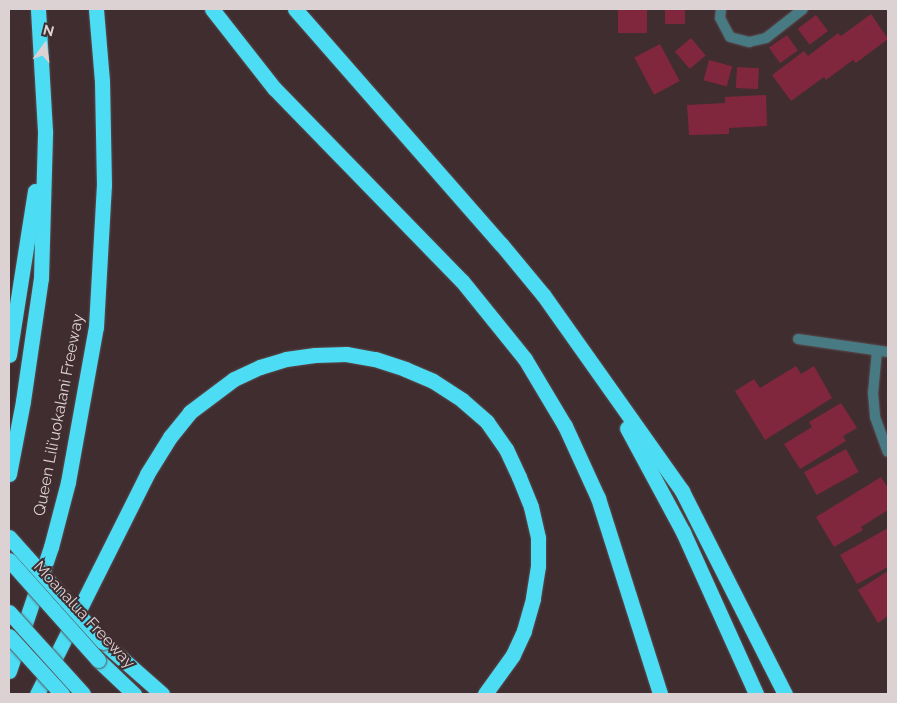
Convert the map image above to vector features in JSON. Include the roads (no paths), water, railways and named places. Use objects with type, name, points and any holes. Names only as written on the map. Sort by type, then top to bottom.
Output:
[{"type":"highway","points":[[9,474],[24,401],[41,278],[45,130],[38,9]]},
{"type":"highway","name":"Queen Liliʻuokalani Freeway","points":[[9,671],[51,547],[68,482],[96,327],[104,185],[102,81],[96,9]]},
{"type":"highway","points":[[212,9],[274,88],[462,281],[525,359],[565,426],[598,498],[660,694]]},
{"type":"highway","points":[[295,9],[501,244],[544,296],[682,491],[785,694]]},
{"type":"highway","points":[[9,355],[45,130]]},
{"type":"highway","points":[[583,353],[634,441],[682,532],[756,694]]},
{"type":"highway","points":[[36,694],[147,474],[170,437],[190,412],[210,395],[242,375],[286,359],[315,354],[346,354],[374,359],[433,381],[462,400],[487,422],[506,449],[531,507],[538,538],[538,566],[533,599],[524,631],[513,655],[484,694]]},
{"type":"highway","points":[[9,537],[102,642],[162,694]]},
{"type":"highway","name":"Moanalua Freeway","points":[[9,560],[98,660],[134,694]]},
{"type":"highway","points":[[9,612],[82,694]]},
{"type":"highway","points":[[9,636],[62,694]]},
{"type":"street","points":[[721,9],[720,18],[730,37],[749,42],[766,38],[803,9]]},
{"type":"street","points":[[798,339],[888,352]]},
{"type":"street","points":[[877,351],[873,393],[876,416],[888,452]]}]
